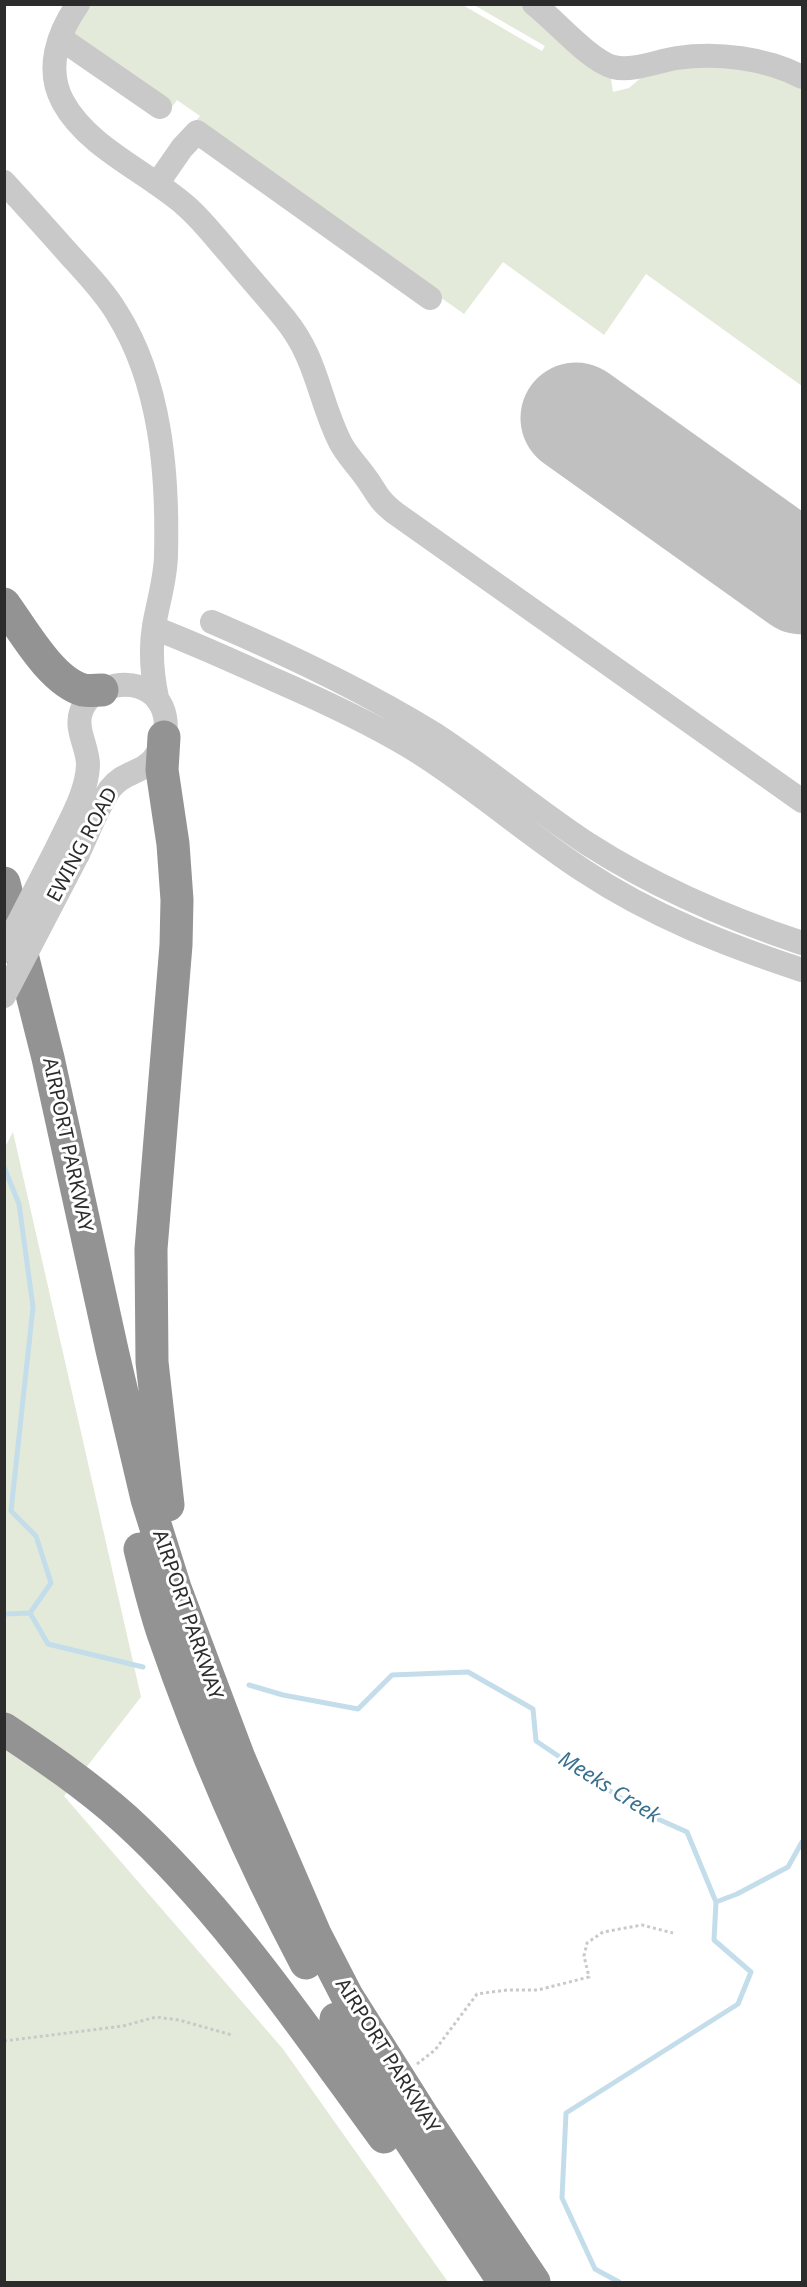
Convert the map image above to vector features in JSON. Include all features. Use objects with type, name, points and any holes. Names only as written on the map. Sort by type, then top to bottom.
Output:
[{"type":"highway","points":[[4,604],[51,668],[63,679],[81,689],[110,687]]},
{"type":"highway","points":[[164,737],[162,770],[173,844],[177,900],[176,945],[151,1249],[152,1362],[169,1510],[213,1690]]},
{"type":"highway","name":"AIRPORT PARKWAY","points":[[4,883],[48,1058],[147,1499],[175,1588],[213,1690],[243,1768],[315,1934],[347,1996],[490,2219],[534,2283]]},
{"type":"highway","name":"AIRPORT PARKWAY","points":[[4,979],[30,1080],[115,1461],[163,1631],[217,1774],[265,1885],[325,2000],[390,2110],[504,2283]]},
{"type":"highway","points":[[4,1729],[85,1784],[124,1819],[171,1866],[237,1940],[269,1980],[491,2283]]},
{"type":"street","points":[[78,4],[64,27],[56,49],[53,72],[57,90],[69,111],[92,137],[194,213],[294,332],[311,362],[340,444],[384,504],[802,801]]},
{"type":"street","points":[[534,4],[593,56],[611,66],[630,67],[687,57],[728,57],[772,65],[802,77]]},
{"type":"street","points":[[60,38],[160,107]]},
{"type":"street","points":[[157,184],[182,148],[197,132],[430,298]]},
{"type":"street","points":[[4,182],[91,278],[117,312],[132,342],[154,409],[164,472],[167,520],[166,564],[154,628],[152,669],[157,698],[166,723],[164,737]]},
{"type":"street","points":[[212,622],[294,658],[417,724],[478,764],[574,834],[648,879],[727,916],[802,943]]},
{"type":"street","points":[[110,687],[137,664],[144,644],[154,628]]},
{"type":"street","points":[[154,628],[233,660],[333,705],[390,735],[454,776],[582,870],[634,901],[720,942],[802,970]]},
{"type":"street","points":[[110,687],[135,686],[157,698]]},
{"type":"street","name":"EWING ROAD","points":[[4,996],[68,850],[86,779],[87,754],[80,726],[80,712],[87,701],[110,687]]},
{"type":"street","name":"EWING ROAD","points":[[4,951],[68,850],[116,781],[143,768],[153,759],[159,752],[164,737]]},
{"type":"path","points":[[399,2077],[435,2050],[477,1994],[507,1990],[538,1990],[589,1977],[584,1956],[586,1943],[603,1932],[642,1925],[673,1933]]},
{"type":"path","points":[[4,2041],[123,2026],[156,2017],[179,2020],[232,2035]]},
{"type":"green space","points":[[461,4],[542,51],[545,46],[474,5],[524,5],[606,70],[611,79],[613,92],[629,88],[643,76],[662,66],[729,63],[802,83],[802,386],[646,274],[604,335],[503,262],[464,314],[194,123],[200,116],[177,100],[166,115],[77,42],[71,27],[85,5]]},
{"type":"green space","points":[[13,1132],[141,1697],[64,1796],[283,2049],[448,2282],[5,2282],[4,1149]]},
{"type":"waterway","name":"Meeks Creek","points":[[4,1167],[19,1204],[33,1307],[11,1511],[36,1536],[51,1583],[30,1613],[48,1644],[143,1667]]},
{"type":"waterway","points":[[4,1614],[30,1613]]},
{"type":"waterway","name":"Meeks Creek","points":[[249,1685],[283,1695],[358,1709],[392,1675],[468,1672],[533,1709],[536,1741],[640,1811],[687,1832],[716,1902],[714,1940],[751,1972],[738,2004],[566,2113],[562,2198],[595,2269],[619,2282]]},
{"type":"waterway","points":[[716,1902],[737,1894],[788,1867],[802,1842]]},
{"type":"runway","points":[[576,418],[802,579]]}]
